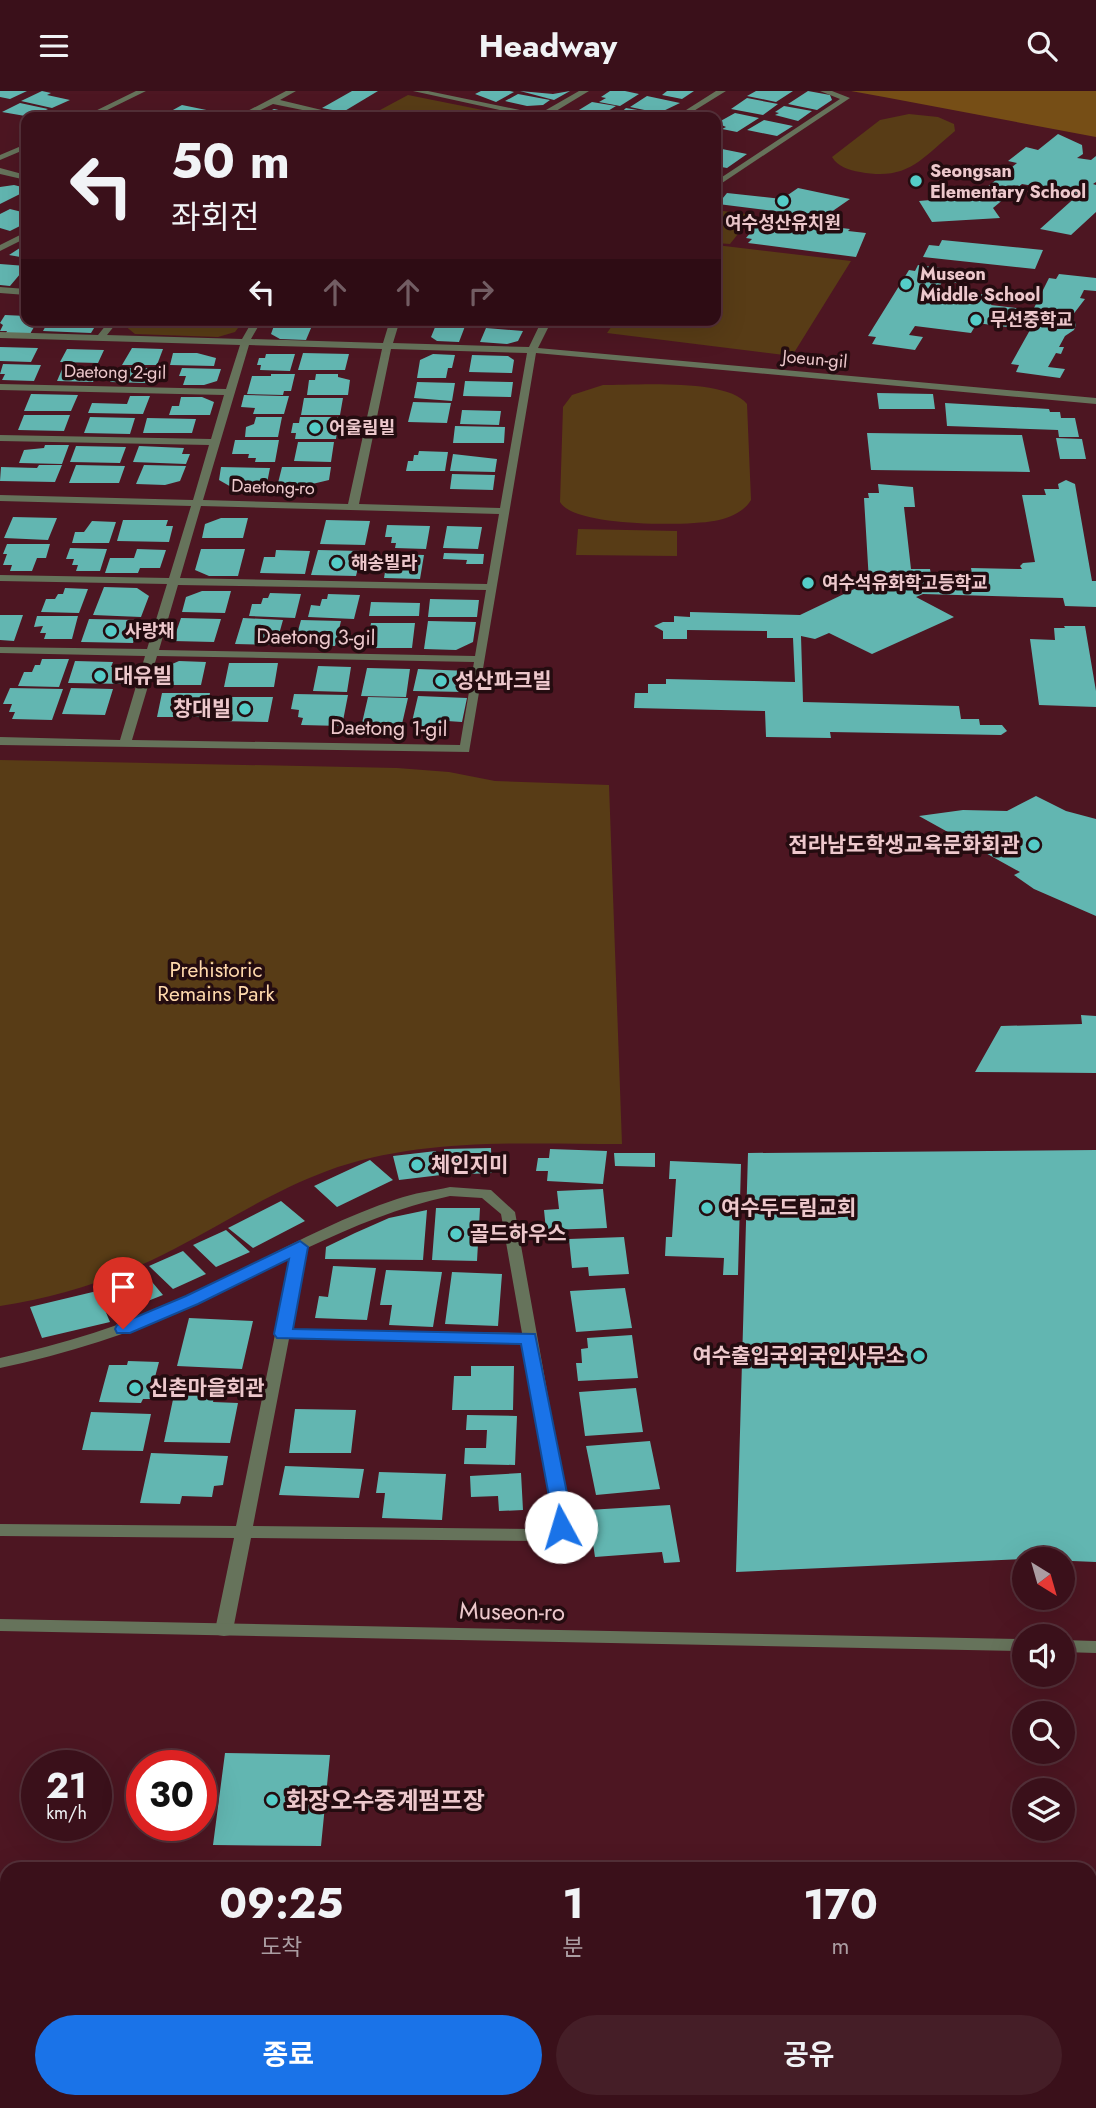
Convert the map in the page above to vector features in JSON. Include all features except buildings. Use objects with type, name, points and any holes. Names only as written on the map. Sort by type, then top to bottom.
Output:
[{"type":"street","points":[[97,112],[142,91]]},
{"type":"street","points":[[250,112],[292,91]]},
{"type":"street","points":[[417,91],[517,112]]},
{"type":"street","points":[[549,112],[585,91]]},
{"type":"street","points":[[687,112],[722,91]]},
{"type":"street","points":[[721,182],[846,98],[824,91]]},
{"type":"street","points":[[272,101],[324,112]]},
{"type":"street","points":[[0,158],[21,148]]},
{"type":"street","points":[[0,171],[21,177]]},
{"type":"street","points":[[0,248],[21,238]]},
{"type":"street","points":[[0,290],[21,292]]},
{"type":"street","points":[[100,338],[110,326]]},
{"type":"street","points":[[125,743],[245,342],[254,326]]},
{"type":"street","points":[[353,507],[393,326]]},
{"type":"street","name":"Daetong 1-gil","points":[[0,741],[466,749],[532,350],[544,326]]},
{"type":"street","name":"Daetong 2-gil","points":[[0,335],[387,346]]},
{"type":"street","name":"Joeun-gil","points":[[387,346],[532,350],[1096,401]]},
{"type":"street","name":"Daetong 2-gil","points":[[0,387],[230,392]]},
{"type":"street","points":[[0,438],[215,442]]},
{"type":"street","name":"Daetong-ro","points":[[0,498],[505,511]]},
{"type":"street","points":[[0,578],[492,587]]},
{"type":"street","points":[[0,650],[152,653]]},
{"type":"street","name":"Daetong 3-gil","points":[[152,653],[480,659]]},
{"type":"street","points":[[0,1363],[51,1352],[123,1329],[192,1300],[355,1218],[410,1199],[468,1191],[495,1195],[508,1212],[528,1338],[562,1513],[559,1530],[536,1535],[0,1530]]},
{"type":"street","points":[[224,1630],[300,1247]]},
{"type":"street","points":[[283,1334],[528,1338]]},
{"type":"street","name":"Museon-ro","points":[[0,1625],[1012,1645]]},
{"type":"street","points":[[1075,1646],[1096,1647]]},
{"type":"green space","points":[[408,95],[493,112],[376,112]]},
{"type":"green space","points":[[909,114],[938,117],[954,124],[955,131],[923,159],[890,173],[852,170],[841,166],[832,157],[880,120]]},
{"type":"green space","points":[[721,211],[753,215],[730,244],[721,243]]},
{"type":"green space","points":[[721,246],[851,261],[792,356],[607,333],[612,326],[721,326]]},
{"type":"green space","points":[[125,326],[240,326],[235,332],[218,337],[135,334]]},
{"type":"green space","points":[[657,384],[701,387],[721,390],[737,396],[747,404],[751,500],[748,504],[725,519],[680,524],[607,520],[569,510],[560,502],[563,407],[572,395],[603,385]]},
{"type":"green space","points":[[578,529],[677,531],[677,556],[576,555]]},
{"type":"green space","name":"Prehistoric Remains Park","points":[[0,760],[397,768],[449,772],[495,781],[609,785],[622,1144],[473,1145],[399,1152],[362,1160],[288,1188],[134,1268],[90,1285],[0,1306]]},
{"type":"shaded area","points":[[851,91],[1096,91],[1096,137],[884,97]]},
{"type":"place","name":"Seongsan Elementary School","points":[[916,181]]},
{"type":"place","name":"여수성산유치원","points":[[783,201]]},
{"type":"place","name":"Museon Middle School","points":[[906,284]]},
{"type":"place","name":"무선중학교","points":[[976,320]]},
{"type":"place","name":"어울림빌","points":[[315,428]]},
{"type":"place","name":"해송빌라","points":[[337,563]]},
{"type":"place","name":"여수석유화학고등학교","points":[[808,583]]},
{"type":"place","name":"사랑채","points":[[111,631]]},
{"type":"place","name":"대유빌","points":[[100,676]]},
{"type":"place","name":"성산파크빌","points":[[441,681]]},
{"type":"place","name":"창대빌","points":[[245,709]]},
{"type":"place","name":"전라남도학생교육문화회관","points":[[1034,845]]},
{"type":"place","name":"체인지미","points":[[417,1165]]},
{"type":"place","name":"여수두드림교회","points":[[707,1208]]},
{"type":"place","name":"골드하우스","points":[[456,1234]]},
{"type":"place","name":"여수출입국외국인사무소","points":[[919,1356]]},
{"type":"place","name":"신촌마을회관","points":[[135,1388]]},
{"type":"place","name":"화장오수중계펌프장","points":[[272,1800]]},
{"type":"route","points":[[123,1329],[192,1300],[300,1247],[283,1334],[528,1338],[562,1513],[561,1527]]}]
